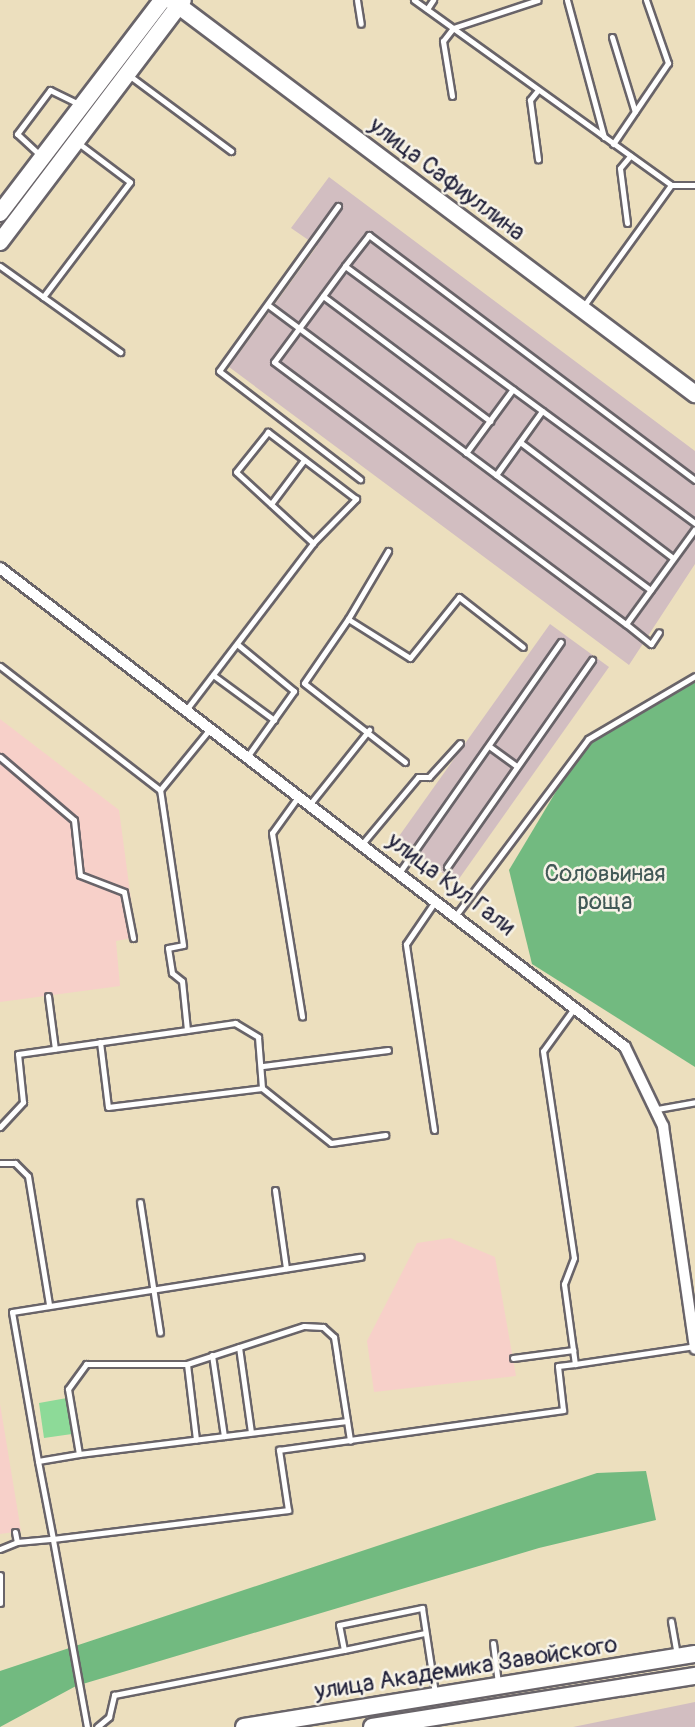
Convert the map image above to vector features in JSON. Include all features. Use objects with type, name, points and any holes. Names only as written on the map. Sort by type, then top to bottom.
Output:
[{"type":"street","points":[[1,209],[162,0]]},
{"type":"street","points":[[0,242],[178,2]]},
{"type":"street","name":"улица Сафиуллина","points":[[178,2],[695,394]]},
{"type":"street","name":"улица Кул Гали","points":[[0,568],[298,797],[577,1005],[625,1047],[657,1109],[695,1347]]},
{"type":"street","name":"улица Академика Завойского","points":[[244,1727],[695,1654]]},
{"type":"street","name":"улица Академика Завойского","points":[[372,1727],[695,1676]]},
{"type":"lane","points":[[357,0],[361,24]]},
{"type":"lane","points":[[414,0],[671,185],[695,185]]},
{"type":"lane","points":[[427,9],[433,0]]},
{"type":"lane","points":[[452,96],[443,41],[453,28],[538,0]]},
{"type":"lane","points":[[567,0],[604,137]]},
{"type":"lane","points":[[613,144],[668,63],[646,0]]},
{"type":"lane","points":[[612,37],[635,111]]},
{"type":"lane","points":[[127,74],[231,151]]},
{"type":"lane","points":[[42,158],[18,134],[50,90],[82,105]]},
{"type":"lane","points":[[538,90],[530,100],[538,159]]},
{"type":"lane","points":[[43,297],[130,182],[76,141]]},
{"type":"lane","points":[[627,223],[620,168],[630,156]]},
{"type":"lane","points":[[582,309],[671,185]]},
{"type":"lane","points":[[338,206],[219,371],[360,479]]},
{"type":"lane","points":[[659,632],[650,644],[274,362],[369,235],[695,480]]},
{"type":"lane","points":[[0,266],[120,352]]},
{"type":"lane","points":[[345,266],[695,523]]},
{"type":"lane","points":[[323,296],[490,421]]},
{"type":"lane","points":[[268,305],[650,590]]},
{"type":"lane","points":[[466,453],[513,390]]},
{"type":"lane","points":[[496,475],[542,411]]},
{"type":"lane","points":[[186,710],[313,543],[356,499],[268,432],[236,472],[313,543]]},
{"type":"lane","points":[[520,442],[674,558]]},
{"type":"lane","points":[[271,504],[304,460]]},
{"type":"lane","points":[[626,624],[695,529]]},
{"type":"lane","points":[[388,551],[348,619],[304,683],[369,730],[405,762]]},
{"type":"lane","points":[[348,619],[410,659],[459,597],[523,647]]},
{"type":"lane","points":[[399,873],[561,642]]},
{"type":"lane","points":[[237,644],[294,691],[247,757]]},
{"type":"lane","points":[[447,867],[593,660]]},
{"type":"lane","points":[[0,666],[160,790],[183,946],[168,948],[172,973],[182,981],[187,1030]]},
{"type":"lane","points":[[213,675],[274,720]]},
{"type":"lane","points":[[456,915],[588,738],[695,676]]},
{"type":"lane","points":[[160,790],[210,729]]},
{"type":"lane","points":[[309,805],[369,730]]},
{"type":"lane","points":[[362,844],[418,777],[429,777],[460,743]]},
{"type":"lane","points":[[489,746],[517,766]]},
{"type":"lane","points":[[0,757],[74,820],[80,875],[124,892],[133,938]]},
{"type":"lane","points":[[298,797],[272,833],[302,1017]]},
{"type":"lane","points":[[434,1130],[406,944],[436,900]]},
{"type":"lane","points":[[48,996],[55,1049]]},
{"type":"lane","points":[[575,1364],[564,1284],[574,1258],[543,1051],[577,1005]]},
{"type":"lane","points":[[0,1126],[23,1102],[18,1054],[100,1042],[235,1023],[258,1037],[263,1066],[262,1088]]},
{"type":"lane","points":[[100,1042],[108,1107],[262,1088],[331,1143],[385,1135]]},
{"type":"lane","points":[[263,1066],[388,1049]]},
{"type":"lane","points":[[657,1109],[695,1102]]},
{"type":"lane","points":[[0,1163],[15,1163],[28,1175],[49,1304]]},
{"type":"lane","points":[[275,1190],[286,1268]]},
{"type":"lane","points":[[141,1202],[160,1332]]},
{"type":"lane","points":[[87,1727],[12,1312],[152,1287],[361,1257]]},
{"type":"lane","points":[[79,1454],[68,1389],[86,1364],[187,1364],[304,1326],[323,1327],[334,1337],[349,1441]]},
{"type":"lane","points":[[239,1347],[251,1432]]},
{"type":"lane","points":[[0,1549],[17,1542],[288,1510],[279,1450],[563,1410],[558,1366],[695,1347]]},
{"type":"lane","points":[[513,1358],[573,1350]]},
{"type":"lane","points":[[212,1355],[224,1436]]},
{"type":"lane","points":[[187,1364],[196,1439]]},
{"type":"lane","points":[[38,1461],[346,1421]]},
{"type":"lane","points":[[15,1532],[17,1542]]},
{"type":"lane","points":[[0,1575],[5,1602],[0,1603]]},
{"type":"lane","points":[[344,1650],[339,1625],[422,1608],[435,1696]]},
{"type":"lane","points":[[671,1621],[678,1657]]},
{"type":"lane","points":[[97,1727],[109,1717],[114,1695],[425,1633]]},
{"type":"lane","points":[[493,1643],[499,1686]]},
{"type":"shaded area","points":[[329,177],[695,451],[695,564],[629,665],[229,367],[317,246],[291,228]]},
{"type":"shaded area","points":[[550,624],[609,667],[456,883],[397,839]]},
{"type":"shaded area","points":[[0,719],[119,810],[136,937],[116,941],[120,986],[0,1002]]},
{"type":"shaded area","points":[[450,1238],[495,1257],[516,1376],[374,1392],[367,1341],[417,1243]]},
{"type":"shaded area","points":[[0,1404],[21,1531],[0,1534]]},
{"type":"shaded area","points":[[695,1702],[695,1727],[573,1727]]},
{"type":"green space","name":"Соловьиная роща","points":[[695,678],[695,1067],[532,964],[509,870],[588,738]]},
{"type":"green space","points":[[67,1398],[72,1434],[44,1438],[39,1403]]},
{"type":"green space","points":[[646,1471],[656,1520],[539,1548],[76,1686],[0,1727],[0,1671],[597,1473]]}]
